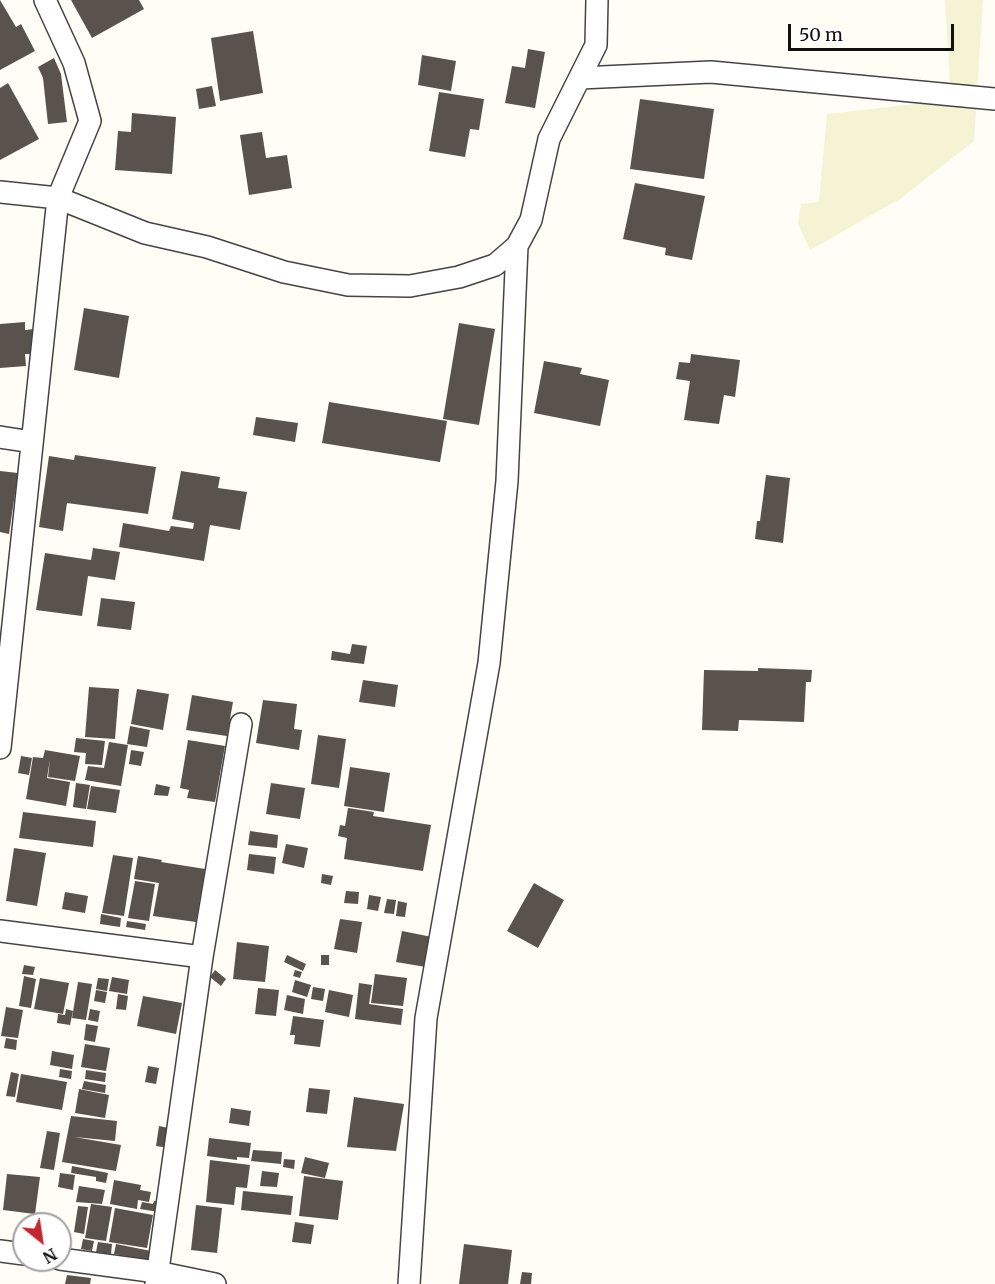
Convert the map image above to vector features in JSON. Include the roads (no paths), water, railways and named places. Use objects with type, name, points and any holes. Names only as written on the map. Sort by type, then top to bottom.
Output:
[{"type":"street","points":[[0,748],[58,198],[90,121],[74,63],[45,0]]},
{"type":"street","points":[[0,192],[58,198],[145,233],[207,247],[285,272],[348,285],[410,286],[459,277],[495,265],[517,246],[531,220],[549,139],[596,45],[597,0]]},
{"type":"street","points":[[580,78],[711,72],[995,99]]},
{"type":"street","points":[[409,1284],[426,1018],[492,640],[507,481],[517,246]]},
{"type":"street","points":[[0,437],[32,442]]},
{"type":"street","points":[[156,1278],[202,957],[240,724]]},
{"type":"street","points":[[0,931],[202,957]]},
{"type":"street","points":[[72,1261],[156,1278],[215,1284]]}]
